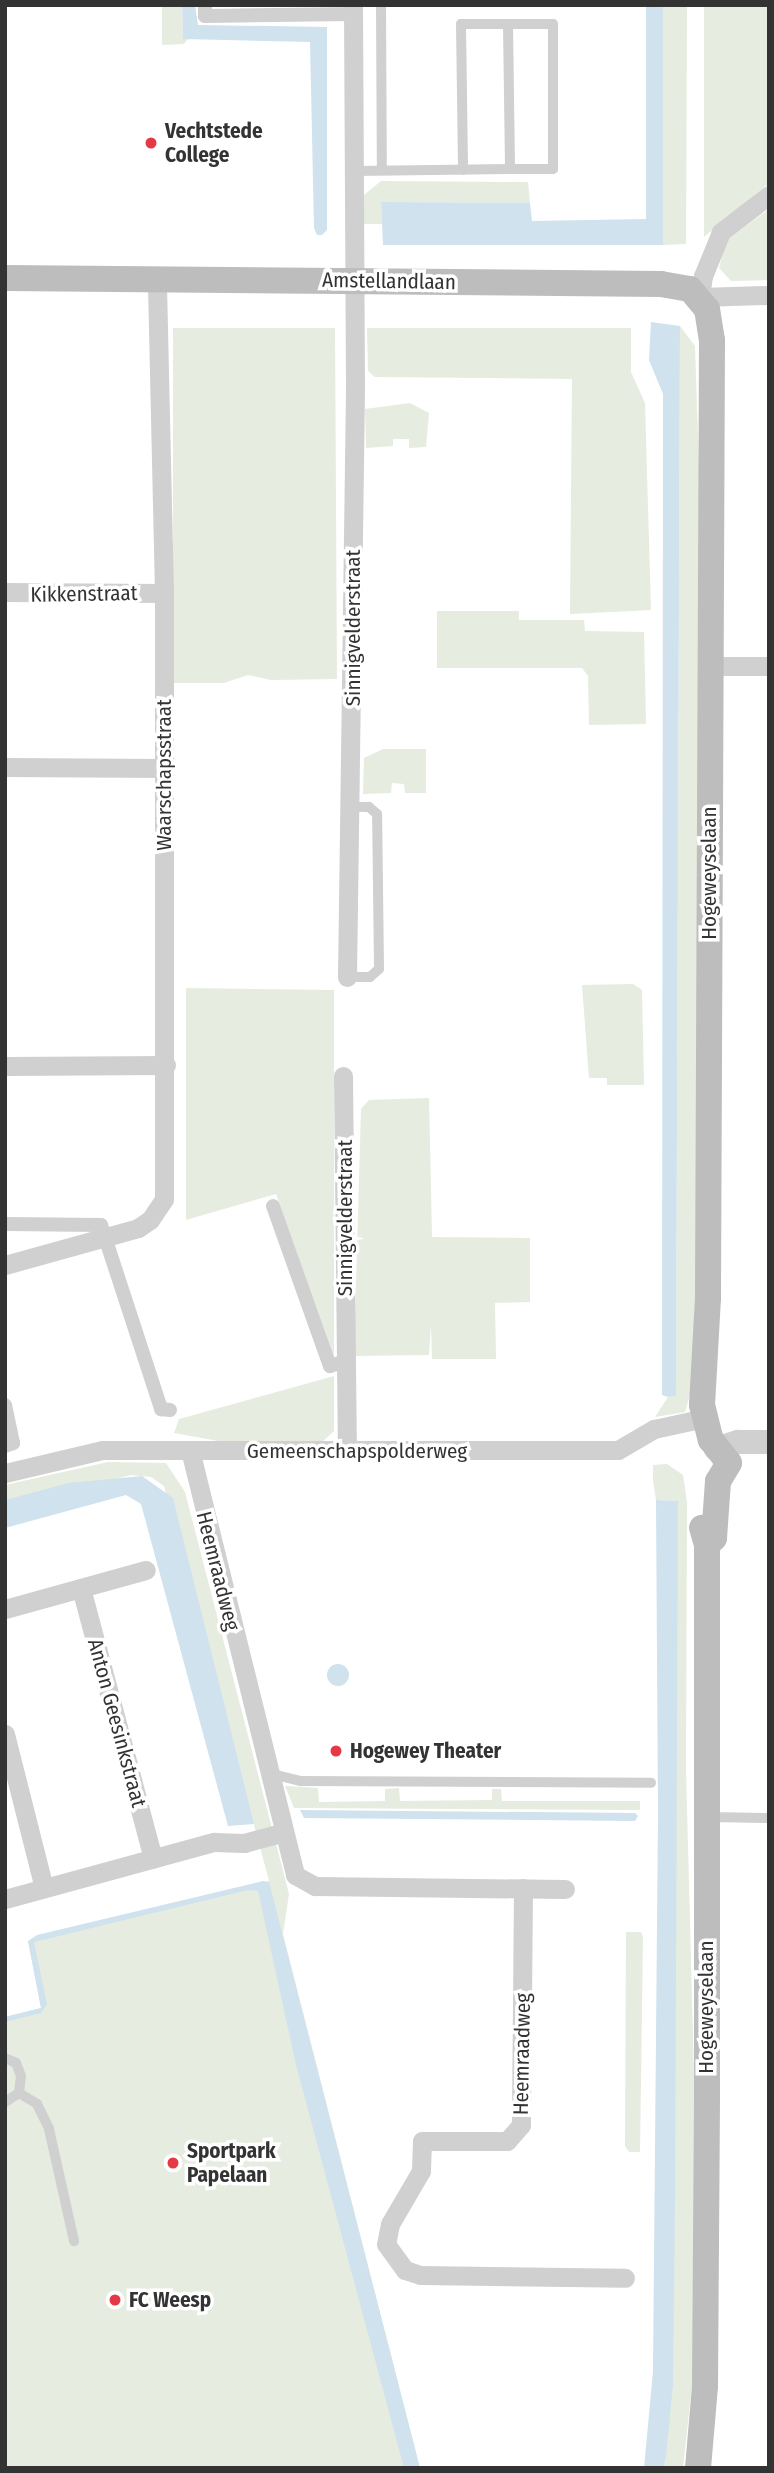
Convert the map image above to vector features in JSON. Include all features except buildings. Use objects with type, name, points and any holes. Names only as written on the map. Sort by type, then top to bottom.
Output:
[{"type":"main road","name":"Amstellandlaan","points":[[5,278],[661,284],[690,289],[700,297]]},
{"type":"main road","name":"Hogeweyselaan","points":[[698,2468],[705,2386],[707,1545],[714,1538],[718,1481],[723,1456],[705,1419],[712,340],[711,321],[700,297]]},
{"type":"street","points":[[205,5],[205,16],[353,9]]},
{"type":"street","name":"Sinnigvelderstraat","points":[[347,977],[351,807],[355,171],[353,9]]},
{"type":"street","points":[[700,297],[703,276],[721,232],[769,195]]},
{"type":"street","name":"Waarschapsstraat","points":[[5,1265],[138,1228],[164,1199],[164,593],[157,278]]},
{"type":"street","name":"Amstellandlaan","points":[[700,297],[769,295]]},
{"type":"street","name":"Kikkenstraat","points":[[5,592],[164,593]]},
{"type":"street","points":[[709,666],[769,666]]},
{"type":"street","points":[[5,767],[163,768]]},
{"type":"street","points":[[5,1066],[166,1065]]},
{"type":"street","name":"Sinnigvelderstraat","points":[[344,1076],[347,1451]]},
{"type":"street","name":"Sinnigvelderstraat","points":[[273,1206],[330,1366],[346,1361]]},
{"type":"street","points":[[5,1224],[101,1225],[161,1409],[170,1410]]},
{"type":"street","points":[[5,1405],[13,1443],[5,1446]]},
{"type":"street","name":"Gemeenschapspolderweg","points":[[7,1465],[102,1450],[618,1450],[654,1429],[705,1419]]},
{"type":"street","points":[[723,1456],[737,1442],[769,1442]]},
{"type":"street","name":"Heemraadweg","points":[[190,1450],[267,1773],[295,1875],[315,1886],[565,1889]]},
{"type":"street","points":[[723,1456],[769,1455]]},
{"type":"street","points":[[5,1609],[146,1570]]},
{"type":"street","name":"Anton Geesinkstraat","points":[[80,1588],[153,1859]]},
{"type":"street","points":[[5,1734],[44,1888]]},
{"type":"street","points":[[5,1899],[214,1842],[244,1843],[282,1833]]},
{"type":"street","name":"Heemraadweg","points":[[523,1888],[521,2125],[507,2141],[422,2141],[421,2171],[390,2224],[386,2244],[405,2270],[420,2276],[625,2278]]},
{"type":"lane","points":[[381,5],[382,170]]},
{"type":"lane","points":[[355,171],[382,170],[463,170],[553,169],[553,24],[461,24],[463,170]]},
{"type":"lane","points":[[508,24],[510,169]]},
{"type":"lane","points":[[347,977],[370,977],[379,969],[377,814],[369,807],[351,807]]},
{"type":"lane","points":[[267,1773],[301,1781],[651,1783]]},
{"type":"lane","points":[[706,1817],[769,1818]]},
{"type":"lane","points":[[5,2058],[16,2063],[21,2076],[19,2093]]},
{"type":"lane","points":[[5,2102],[19,2093]]},
{"type":"lane","points":[[19,2093],[37,2104],[49,2129],[74,2241]]},
{"type":"shaded area","points":[[162,5],[182,5],[183,38],[188,39],[184,44],[162,45]]},
{"type":"shaded area","points":[[663,5],[687,5],[686,244],[663,245]]},
{"type":"shaded area","points":[[704,5],[769,5],[769,183],[704,237]]},
{"type":"shaded area","points":[[381,181],[528,182],[530,203],[381,202],[382,224],[364,224],[364,195]]},
{"type":"shaded area","points":[[769,209],[769,280],[731,281],[719,268],[726,241]]},
{"type":"shaded area","points":[[680,326],[695,346],[703,590],[698,1368],[685,1412],[655,1417],[668,1397],[676,1396]]},
{"type":"shaded area","points":[[173,328],[335,328],[337,679],[271,680],[248,675],[224,683],[173,683]]},
{"type":"shaded area","points":[[367,328],[631,328],[631,372],[645,403],[651,610],[570,614],[572,379],[375,377],[368,371]]},
{"type":"shaded area","points":[[410,403],[429,413],[426,447],[409,448],[409,439],[393,439],[393,446],[366,448],[365,409]]},
{"type":"shaded area","points":[[437,611],[519,611],[519,620],[584,620],[585,631],[644,632],[646,724],[589,725],[588,676],[582,668],[437,668]]},
{"type":"shaded area","points":[[383,749],[426,749],[426,793],[405,793],[404,784],[392,783],[391,793],[363,794],[364,758]]},
{"type":"shaded area","points":[[633,984],[642,990],[644,1085],[607,1085],[607,1078],[589,1078],[582,985]]},
{"type":"shaded area","points":[[186,988],[334,990],[334,1356],[276,1194],[186,1220]]},
{"type":"shaded area","points":[[429,1098],[432,1237],[530,1238],[530,1302],[495,1303],[496,1359],[432,1359],[431,1324],[429,1355],[354,1356],[361,1109],[369,1100]]},
{"type":"shaded area","points":[[334,1376],[334,1431],[322,1442],[224,1442],[174,1433],[179,1419]]},
{"type":"shaded area","name":"Sportpark Papelaan","points":[[108,1462],[166,1463],[185,1492],[289,1894],[283,1934],[420,2468],[5,2468],[5,2017],[41,2008],[28,1941],[269,1881],[164,1486],[151,1477],[131,1475],[5,1507],[5,1485]]},
{"type":"shaded area","points":[[667,1464],[683,1475],[687,1502],[686,1770],[695,2113],[694,2367],[683,2468],[663,2468],[678,1501],[656,1500],[653,1465]]},
{"type":"shaded area","points":[[285,1786],[318,1788],[319,1802],[385,1801],[385,1789],[399,1788],[400,1801],[492,1800],[492,1789],[501,1789],[502,1801],[640,1801],[640,1810],[294,1808]]},
{"type":"shaded area","points":[[626,1932],[641,1932],[643,1937],[640,2152],[629,2152],[625,2146]]},
{"type":"water","points":[[182,5],[195,5],[198,25],[327,27],[327,230],[322,235],[317,235],[314,228],[310,42],[183,39]]},
{"type":"water","points":[[646,5],[663,5],[663,245],[383,245],[381,202],[530,203],[532,221],[646,219]]},
{"type":"water","points":[[651,322],[680,326],[676,1396],[668,1397],[662,1395],[663,394],[649,360]]},
{"type":"water","points":[[142,1476],[173,1498],[254,1824],[228,1826],[141,1504],[126,1495],[5,1528],[5,1500],[69,1483]]},
{"type":"water","points":[[656,1500],[678,1501],[673,2385],[663,2468],[644,2468],[653,2371],[658,1814]]},
{"type":"water","points":[[338,1664],[348,1671],[349,1675],[342,1685],[338,1686],[328,1679],[327,1675],[334,1665]]},
{"type":"water","points":[[300,1810],[635,1813],[638,1816],[635,1821],[304,1818]]},
{"type":"water","points":[[263,1881],[269,1882],[420,2468],[404,2468],[296,2065],[258,1891],[248,1890],[34,1942],[47,2004],[41,2013],[5,2022],[5,2017],[41,2008],[28,1941],[37,1935]]},
{"type":"place","name":"Vechtstede College","points":[[151,143]]},
{"type":"place","name":"Hogewey Theater","points":[[336,1751]]},
{"type":"place","name":"Sportpark Papelaan","points":[[173,2163]]},
{"type":"place","name":"FC Weesp","points":[[115,2300]]}]
